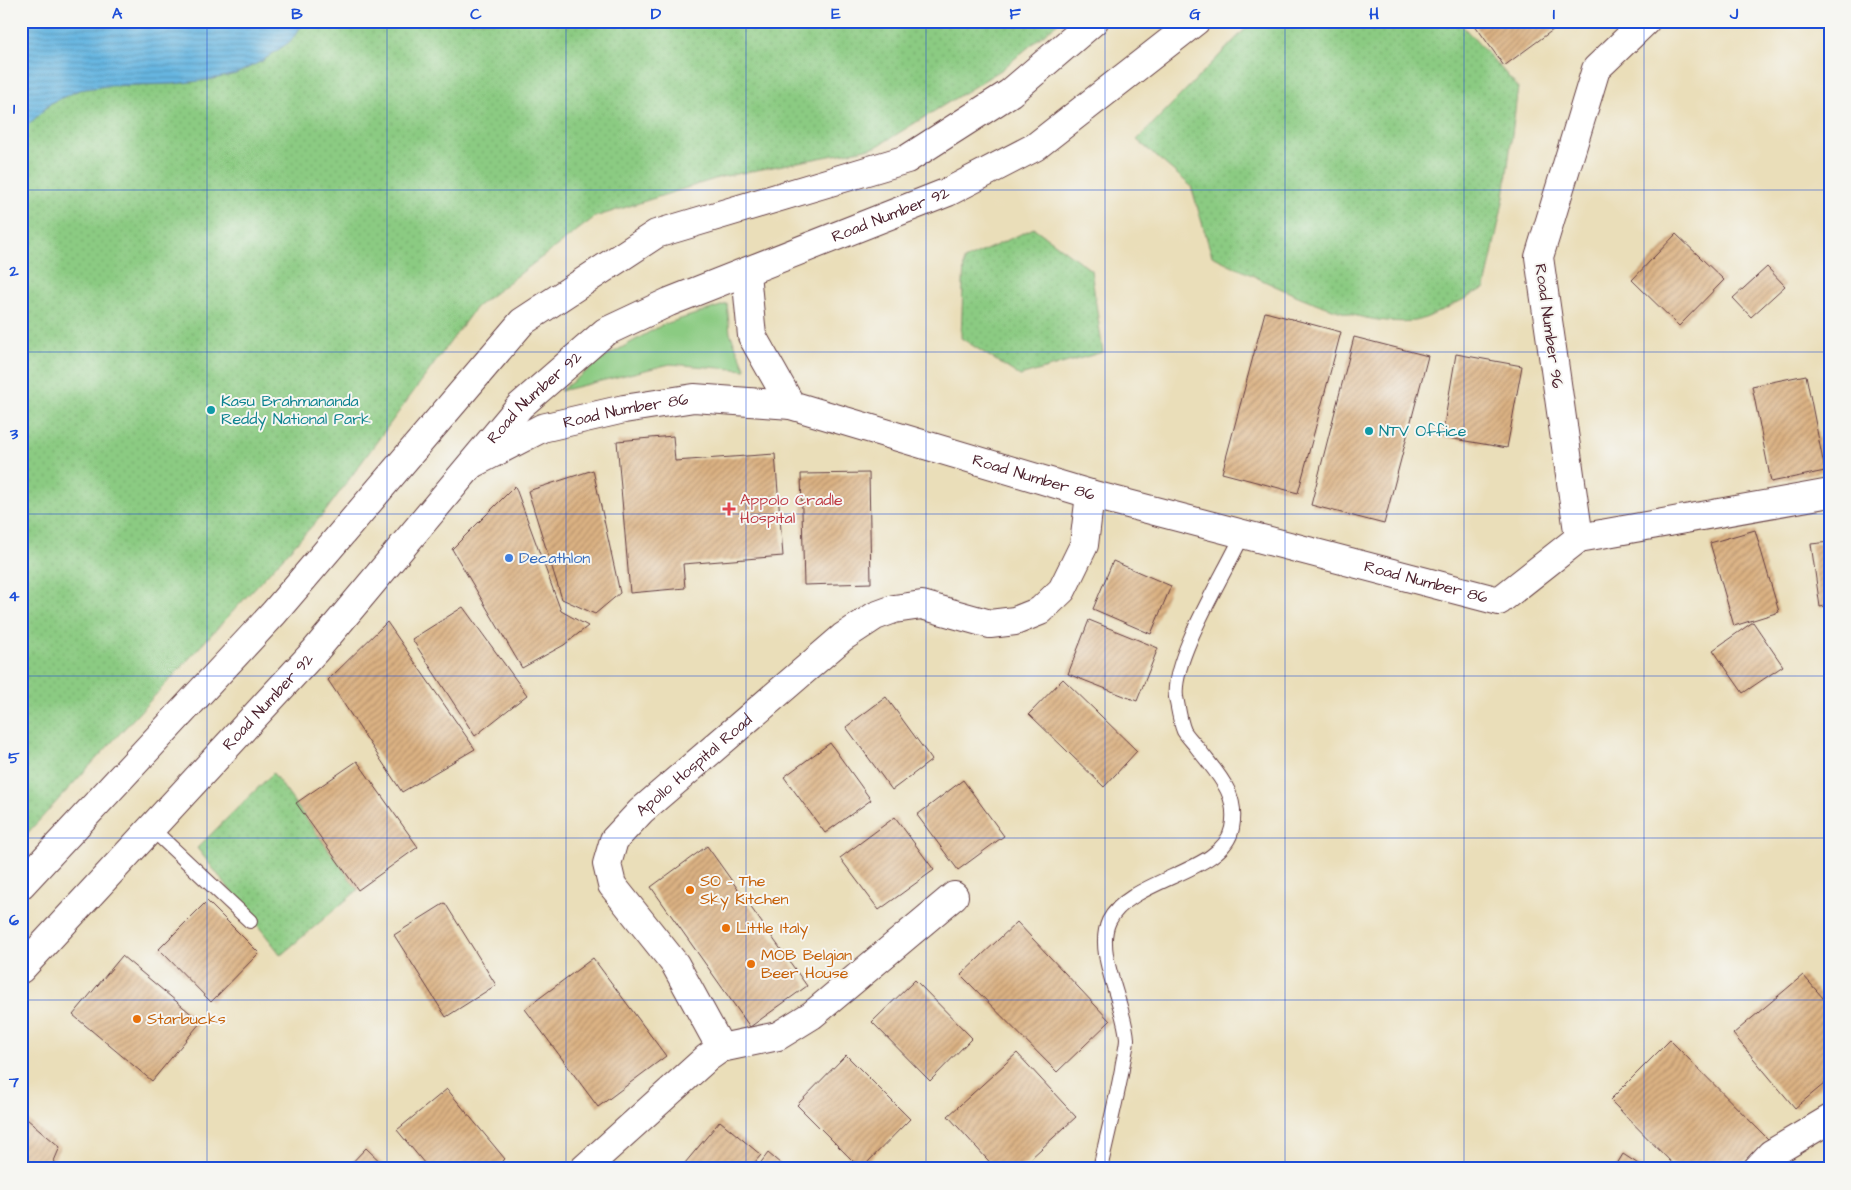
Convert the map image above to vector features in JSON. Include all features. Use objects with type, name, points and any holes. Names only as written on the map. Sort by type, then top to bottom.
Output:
[{"type":"street","points":[[21,885],[274,613],[522,322],[656,234],[907,160],[1010,93],[1094,21]]},
{"type":"street","name":"Road Number 92","points":[[21,969],[315,651],[520,406],[605,332],[669,302],[948,192],[1035,147],[1196,21]]},
{"type":"street","name":"Road Number 96","points":[[1579,538],[1539,257],[1596,69],[1646,21]]},
{"type":"street","points":[[746,273],[752,336],[791,404]]},
{"type":"street","name":"Road Number 86","points":[[474,463],[542,428],[624,409],[694,398],[791,404],[1090,494],[1499,601],[1579,538]]},
{"type":"street","points":[[1579,538],[1830,493]]},
{"type":"street","name":"Apollo Hospital Road","points":[[721,1048],[675,964],[612,885],[607,864],[614,840],[641,812],[843,637],[875,616],[894,609],[922,606],[990,624],[1014,621],[1040,611],[1062,590],[1084,545],[1090,494]]},
{"type":"street","points":[[584,1169],[707,1058],[721,1048],[778,1036],[812,1015],[954,896]]},
{"type":"street","points":[[1757,1169],[1771,1154],[1830,1119]]},
{"type":"lane","points":[[1100,1169],[1127,1040],[1118,995],[1109,967],[1104,938],[1109,922],[1120,905],[1131,896],[1190,869],[1220,849],[1232,831],[1235,807],[1228,788],[1184,731],[1176,696],[1177,680],[1190,639],[1244,534]]},
{"type":"lane","points":[[152,828],[250,921]]},
{"type":"green space","name":"Kasu Brahmananda Reddy National Park","points":[[21,21],[1060,21],[1001,70],[876,147],[721,177],[595,217],[476,307],[325,512],[21,840]]},
{"type":"green space","points":[[1253,21],[1458,21],[1518,87],[1504,197],[1485,288],[1421,320],[1390,321],[1364,318],[1337,311],[1311,301],[1212,256],[1191,186],[1137,140]]},
{"type":"green space","points":[[1034,228],[1091,270],[1103,352],[1020,376],[961,338],[964,260]]},
{"type":"green space","points":[[727,304],[730,333],[746,370],[670,364],[560,391],[607,356],[662,325]]},
{"type":"green space","points":[[273,773],[358,890],[281,955],[197,848]]},
{"type":"water","points":[[21,21],[305,21],[291,41],[262,61],[236,74],[208,80],[173,84],[107,86],[79,90],[51,103],[21,132]]},
{"type":"building","points":[[1472,21],[1565,21],[1504,66]]},
{"type":"building","points":[[1676,234],[1724,280],[1679,326],[1632,280]]},
{"type":"building","points":[[1767,267],[1785,286],[1751,317],[1733,298]]},
{"type":"building","points":[[1265,312],[1341,332],[1298,493],[1222,473]]},
{"type":"building","name":"NTV Office","points":[[1354,337],[1428,356],[1384,524],[1311,505]]},
{"type":"building","points":[[1456,354],[1522,366],[1507,448],[1442,437]]},
{"type":"building","points":[[1806,375],[1825,471],[1771,482],[1752,386]]},
{"type":"building","points":[[673,436],[675,461],[775,454],[783,556],[683,564],[685,588],[630,593],[617,441]]},
{"type":"building","points":[[593,470],[620,593],[595,614],[562,599],[528,491]]},
{"type":"building","points":[[869,473],[871,583],[804,585],[801,474]]},
{"type":"building","points":[[515,486],[561,611],[588,626],[564,645],[522,668],[452,549]]},
{"type":"building","points":[[1755,530],[1779,612],[1734,626],[1710,543]]},
{"type":"building","points":[[1830,542],[1830,605],[1820,607],[1811,544]]},
{"type":"building","points":[[1113,561],[1171,586],[1151,634],[1093,609]]},
{"type":"building","points":[[463,607],[527,695],[475,736],[412,639]]},
{"type":"building","points":[[1089,620],[1158,648],[1137,701],[1068,674]]},
{"type":"building","points":[[387,622],[475,749],[402,792],[328,680]]},
{"type":"building","points":[[1753,622],[1783,666],[1743,693],[1713,650]]},
{"type":"building","points":[[1063,679],[1137,751],[1104,787],[1029,714]]},
{"type":"building","points":[[886,697],[932,760],[892,790],[846,727]]},
{"type":"building","points":[[830,743],[871,800],[825,833],[784,777]]},
{"type":"building","points":[[357,761],[418,847],[358,890],[296,803]]},
{"type":"building","points":[[963,780],[1004,836],[958,870],[917,815]]},
{"type":"building","points":[[895,817],[934,870],[879,910],[840,858]]},
{"type":"building","points":[[707,846],[807,986],[750,1027],[651,887]]},
{"type":"building","points":[[207,901],[259,953],[211,1002],[159,949]]},
{"type":"building","points":[[445,903],[496,985],[446,1017],[394,935]]},
{"type":"building","points":[[1017,922],[1110,1021],[1057,1072],[961,975]]},
{"type":"building","name":"Starbucks","points":[[122,956],[201,1022],[152,1081],[73,1015]]},
{"type":"building","points":[[593,958],[666,1056],[598,1107],[525,1009]]},
{"type":"building","points":[[1803,975],[1830,1006],[1830,1079],[1795,1108],[1733,1034]]},
{"type":"building","points":[[915,980],[972,1038],[930,1081],[872,1022]]},
{"type":"building","points":[[1670,1040],[1768,1139],[1737,1169],[1678,1169],[1610,1100]]},
{"type":"building","points":[[1017,1053],[1076,1117],[1019,1169],[996,1169],[948,1116]]},
{"type":"building","points":[[846,1055],[910,1119],[861,1169],[797,1105]]},
{"type":"building","points":[[447,1089],[505,1159],[494,1169],[429,1169],[397,1130]]},
{"type":"building","points":[[21,1114],[60,1147],[54,1161],[62,1169],[21,1169]]},
{"type":"building","points":[[720,1121],[761,1155],[749,1169],[680,1169]]},
{"type":"building","points":[[366,1148],[388,1169],[346,1169]]},
{"type":"building","points":[[768,1153],[787,1169],[756,1169]]},
{"type":"building","points":[[1623,1154],[1646,1169],[1614,1169]]},
{"type":"place","name":"Kasu Brahmananda Reddy National Park","points":[[211,410]]},
{"type":"place","name":"NTV Office","points":[[1369,431]]},
{"type":"place","name":"Appolo Cradle Hospital","points":[[729,509]]},
{"type":"place","name":"Decathlon","points":[[509,558]]},
{"type":"place","name":"SO - The Sky Kitchen","points":[[690,890]]},
{"type":"place","name":"Little Italy","points":[[726,928]]},
{"type":"place","name":"MOB Belgian Beer House","points":[[751,964]]},
{"type":"place","name":"Starbucks","points":[[137,1019]]}]
